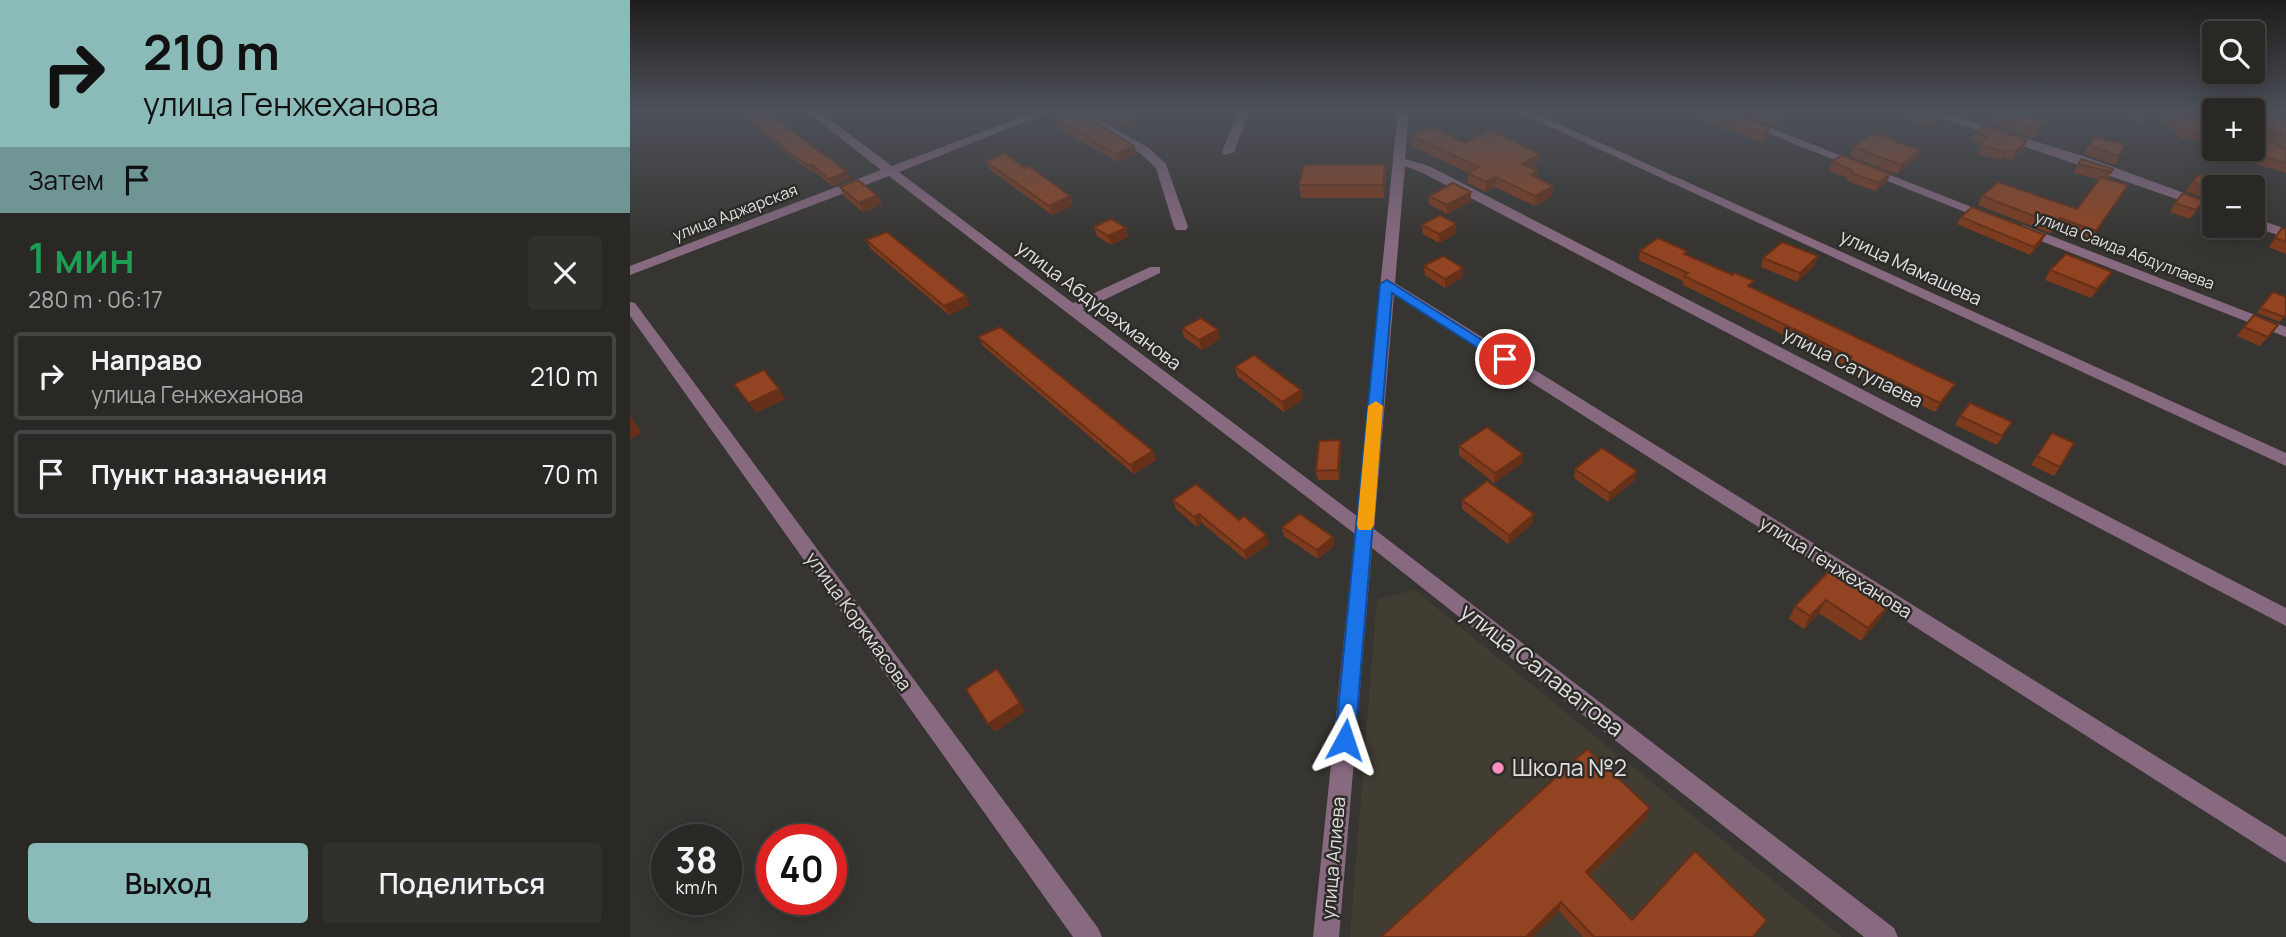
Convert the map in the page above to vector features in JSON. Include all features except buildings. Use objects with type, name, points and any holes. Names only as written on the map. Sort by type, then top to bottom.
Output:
[{"type":"street","name":"улица Абдурахманова","points":[[869,154],[1365,532]]},
{"type":"street","name":"улица Аджарская","points":[[630,271],[934,154]]},
{"type":"street","points":[[1148,154],[1162,167],[1181,227]]},
{"type":"street","name":"улица Алиева","points":[[1326,937],[1399,154]]},
{"type":"street","name":"улица Мамашева","points":[[1616,154],[2286,460]]},
{"type":"street","name":"улица Саида Абдуллаева","points":[[1829,154],[2286,332]]},
{"type":"street","points":[[2062,154],[2202,204]]},
{"type":"street","name":"улица Сатулаева","points":[[1398,160],[1425,169],[2286,618]]},
{"type":"street","points":[[2265,226],[2286,234]]},
{"type":"street","points":[[1072,309],[1155,270]]},
{"type":"street","name":"улица Генжеханова","points":[[1387,284],[2286,850]]},
{"type":"street","name":"улица Коркмасова","points":[[630,306],[1089,937]]},
{"type":"street","name":"улица Салаватова","points":[[1365,532],[1885,937]]},
{"type":"shaded area","name":"Школа №2","points":[[1415,590],[1842,937],[1350,937],[1377,599]]},
{"type":"slow traffic","points":[[1365,525],[1376,406]]},
{"type":"place","name":"Школа №2","points":[[1498,768]]},
{"type":"route","points":[[1345,740],[1387,284],[1505,359]]}]
